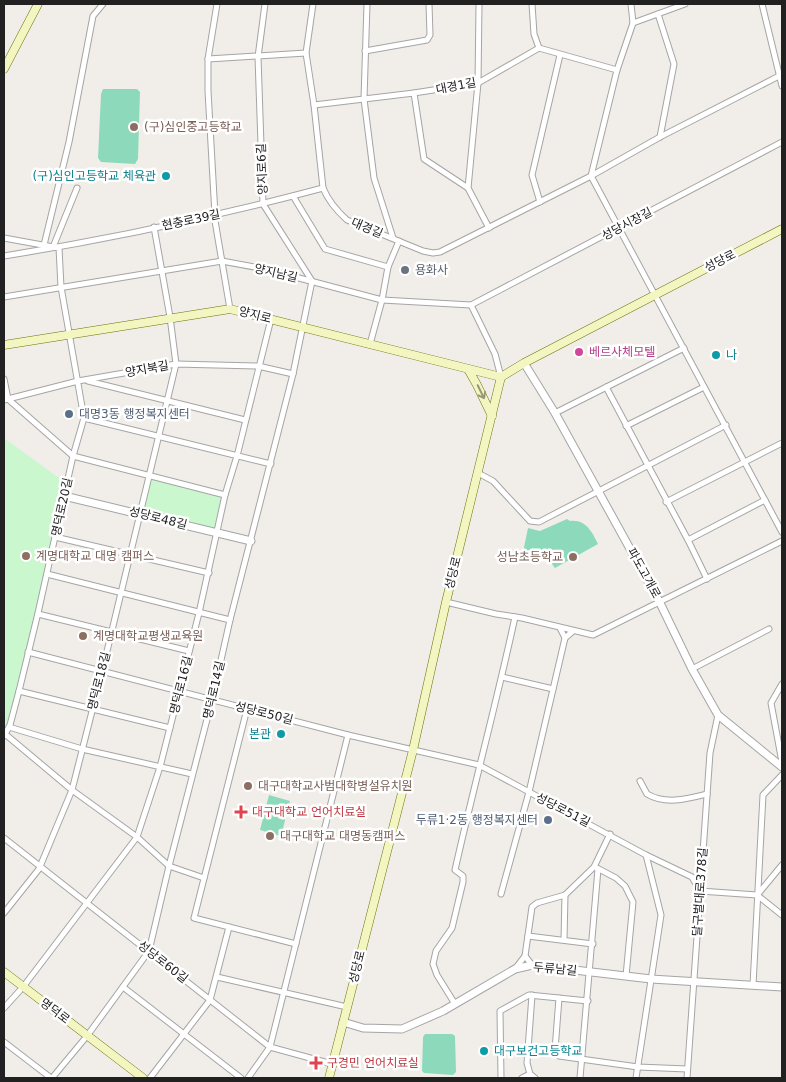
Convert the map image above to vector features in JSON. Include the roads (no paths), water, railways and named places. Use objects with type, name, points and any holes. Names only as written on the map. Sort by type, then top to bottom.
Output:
[{"type":"main road","points":[[4,69],[38,4]]},
{"type":"main road","name":"성당로","points":[[329,1078],[414,750],[446,602],[501,377],[524,362],[782,229]]},
{"type":"main road","name":"양지로","points":[[4,345],[170,317],[230,309],[501,377]]},
{"type":"main road","points":[[468,369],[478,384],[492,416]]},
{"type":"main road","name":"명덕로","points":[[4,972],[143,1078]]},
{"type":"street","points":[[44,245],[69,142],[93,16],[103,4]]},
{"type":"street","points":[[217,4],[208,59],[208,91],[215,215],[230,309]]},
{"type":"street","name":"양지로6길","points":[[265,4],[258,57],[264,204],[312,281]]},
{"type":"street","name":"대경길","points":[[313,4],[306,53],[314,104],[323,188],[333,204],[347,220],[423,251],[433,253],[440,252],[591,176],[660,137],[779,76]]},
{"type":"street","points":[[367,4],[364,99],[374,178],[393,238]]},
{"type":"street","points":[[365,50],[427,40],[430,35],[429,4]]},
{"type":"street","points":[[468,188],[478,82],[479,4]]},
{"type":"street","points":[[532,4],[534,34],[539,48],[617,70]]},
{"type":"street","points":[[631,4],[633,23],[617,70],[591,176],[782,532]]},
{"type":"street","points":[[633,23],[685,4]]},
{"type":"street","points":[[762,4],[782,86]]},
{"type":"street","points":[[658,14],[674,64],[660,137]]},
{"type":"street","name":"대경1길","points":[[314,104],[414,93],[478,82],[539,48]]},
{"type":"street","points":[[208,59],[306,53]]},
{"type":"street","points":[[540,202],[532,175],[560,55]]},
{"type":"street","points":[[414,93],[424,159],[468,188],[489,228]]},
{"type":"street","name":"성당시장길","points":[[471,305],[782,142]]},
{"type":"street","points":[[56,247],[76,188]]},
{"type":"street","name":"현충로39길","points":[[4,256],[215,215],[323,188]]},
{"type":"street","points":[[293,196],[325,249],[388,267]]},
{"type":"street","name":"명덕로18길","points":[[4,913],[40,866],[72,790],[168,401],[176,364],[170,317],[154,228]]},
{"type":"street","name":"현충로39길","points":[[4,238],[56,247]]},
{"type":"street","points":[[370,344],[382,300],[388,267],[400,241]]},
{"type":"street","name":"명덕로20길","points":[[4,735],[9,727],[19,691],[73,456],[84,418],[56,247]]},
{"type":"street","name":"양지남길","points":[[4,297],[222,260],[382,300],[471,305]]},
{"type":"street","points":[[303,327],[312,281]]},
{"type":"street","points":[[471,305],[495,354],[501,377]]},
{"type":"street","name":"명덕로16길","points":[[23,987],[137,837],[160,768],[209,573],[225,495],[237,456],[271,319]]},
{"type":"street","name":"명덕로14길","points":[[87,1036],[149,951],[212,700],[230,620],[271,464],[303,327]]},
{"type":"street","points":[[555,413],[684,348]]},
{"type":"street","name":"파도고개로","points":[[524,362],[555,413],[660,603],[692,669],[718,715],[782,767]]},
{"type":"street","name":"양지북길","points":[[6,399],[86,380],[176,364],[258,366],[293,374]]},
{"type":"street","points":[[4,379],[6,399],[73,456],[225,495]]},
{"type":"street","points":[[86,380],[245,420]]},
{"type":"street","points":[[606,387],[707,579]]},
{"type":"street","points":[[626,426],[704,387]]},
{"type":"street","points":[[84,418],[271,464]]},
{"type":"street","points":[[478,473],[493,481],[530,521],[534,522],[549,518],[726,425]]},
{"type":"street","points":[[666,502],[782,443]]},
{"type":"street","name":"성당로48길","points":[[64,496],[251,541]]},
{"type":"street","points":[[688,540],[765,500]]},
{"type":"street","points":[[55,537],[209,573]]},
{"type":"street","points":[[446,602],[594,635],[782,541]]},
{"type":"street","points":[[47,574],[230,620]]},
{"type":"street","points":[[38,614],[189,651]]},
{"type":"street","points":[[455,1004],[437,975],[433,964],[436,951],[452,928],[464,882],[463,876],[455,870],[515,617]]},
{"type":"street","points":[[560,628],[565,638]]},
{"type":"street","points":[[692,669],[769,629]]},
{"type":"street","points":[[501,894],[529,792],[565,638],[574,631]]},
{"type":"street","name":"성당로50길","points":[[28,652],[348,735],[414,750]]},
{"type":"street","points":[[502,676],[553,690]]},
{"type":"street","points":[[782,684],[771,703],[782,762]]},
{"type":"street","points":[[19,691],[170,728]]},
{"type":"street","points":[[247,709],[194,918],[296,944]]},
{"type":"street","name":"달구벌대로378길","points":[[687,1078],[710,753],[718,715]]},
{"type":"street","points":[[9,727],[82,749],[192,774]]},
{"type":"street","points":[[4,735],[72,790],[137,837],[169,866],[204,878]]},
{"type":"street","points":[[248,1078],[270,1047],[348,735]]},
{"type":"street","name":"성당로51길","points":[[414,750],[479,765],[646,855],[692,877],[700,891]]},
{"type":"street","points":[[753,985],[763,795],[782,775]]},
{"type":"street","points":[[640,781],[648,794],[667,800],[673,801],[707,794]]},
{"type":"street","points":[[580,1078],[593,944],[596,868],[610,834]]},
{"type":"street","name":"성당로60길","points":[[4,838],[270,1047],[332,1064]]},
{"type":"street","points":[[636,1078],[661,915],[646,855]]},
{"type":"street","points":[[757,895],[782,865]]},
{"type":"street","points":[[515,968],[525,956],[532,907],[537,903],[565,895],[596,868]]},
{"type":"street","points":[[596,868],[616,878],[625,886],[633,902],[626,976]]},
{"type":"street","points":[[700,891],[757,895],[782,916]]},
{"type":"street","points":[[564,940],[565,895]]},
{"type":"street","points":[[150,1078],[210,1000],[229,927]]},
{"type":"street","points":[[528,936],[593,944]]},
{"type":"street","points":[[525,956],[532,965]]},
{"type":"street","name":"두류남길","points":[[343,1022],[364,1028],[402,1029],[443,1011],[515,968],[532,965],[651,979],[782,986]]},
{"type":"street","points":[[217,976],[347,1007]]},
{"type":"street","points":[[4,1008],[23,987]]},
{"type":"street","points":[[123,987],[241,1078]]},
{"type":"street","points":[[502,1078],[500,1011],[529,994],[588,1001]]},
{"type":"street","points":[[532,995],[527,1063],[530,1074],[535,1078]]},
{"type":"street","points":[[559,998],[554,1050],[559,1056],[638,1067],[687,1070]]},
{"type":"street","points":[[4,1042],[52,1078],[87,1036]]},
{"type":"street","points":[[522,1078],[530,1074]]},
{"type":"place","name":"(구)심인중고등학교","points":[[134,127]]},
{"type":"place","name":"(구)심인고등학교 체육관","points":[[166,176]]},
{"type":"place","name":"용화사","points":[[405,270]]},
{"type":"place","name":"베르사체모텔","points":[[579,352]]},
{"type":"place","name":"나","points":[[716,355]]},
{"type":"place","name":"대명3동 행정복지센터","points":[[69,414]]},
{"type":"place","name":"계명대학교 대명 캠퍼스","points":[[26,556]]},
{"type":"place","name":"성남초등학교","points":[[573,557]]},
{"type":"place","name":"계명대학교평생교육원","points":[[83,636]]},
{"type":"place","name":"본관","points":[[281,734]]},
{"type":"place","name":"대구대학교사범대학병설유치원","points":[[248,786]]},
{"type":"place","name":"대구대학교 언어치료실","points":[[241,812]]},
{"type":"place","name":"두류1·2동 행정복지센터","points":[[548,820]]},
{"type":"place","name":"대구대학교 대명동캠퍼스","points":[[270,836]]},
{"type":"place","name":"대구보건고등학교","points":[[484,1051]]},
{"type":"place","name":"구경민 언어치료실","points":[[316,1063]]}]
